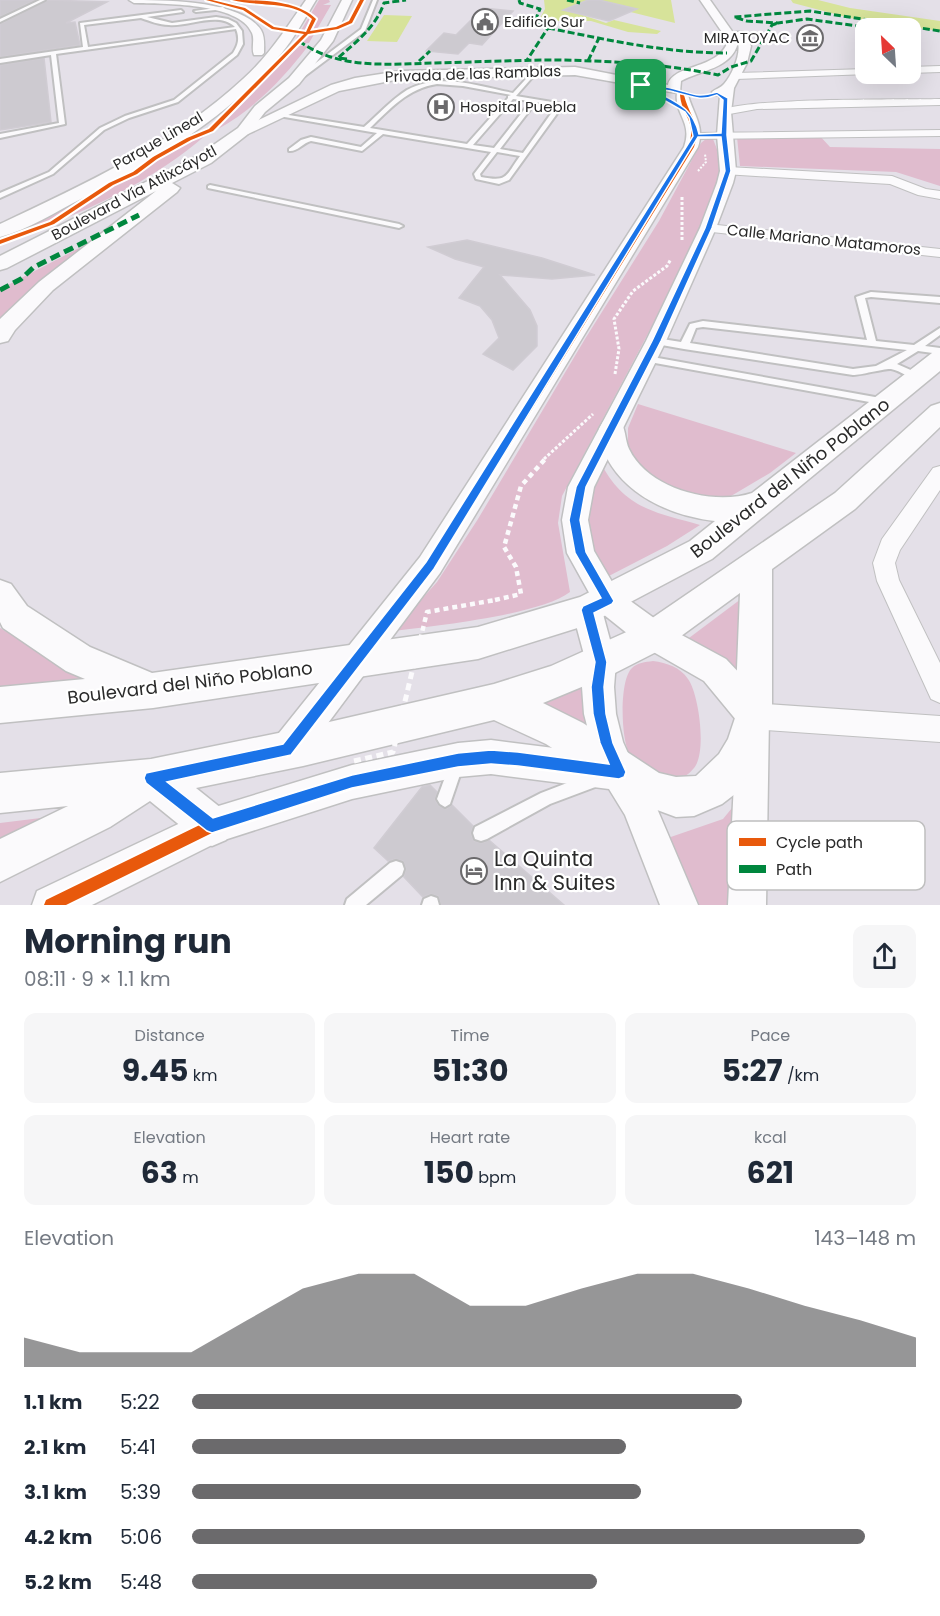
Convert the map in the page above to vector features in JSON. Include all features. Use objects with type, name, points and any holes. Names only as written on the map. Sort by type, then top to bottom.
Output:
[{"type":"main road","points":[[218,89],[258,53],[298,0]]},
{"type":"main road","name":"Boulevard Vía Atlixcáyotl","points":[[0,231],[66,200],[137,161],[223,103],[275,53],[311,0]]},
{"type":"main road","points":[[260,109],[269,86],[301,49],[322,8],[322,0]]},
{"type":"main road","name":"Boulevard Vía Atlixcáyotl","points":[[0,264],[205,159],[243,131],[260,109],[294,81],[327,41],[348,0]]},
{"type":"main road","points":[[0,214],[126,153],[199,103]]},
{"type":"main road","points":[[0,336],[6,326],[46,286],[139,215],[205,159]]},
{"type":"main road","name":"Boulevard del Niño Poblano","points":[[0,705],[153,690],[478,643],[598,605],[701,550],[887,402],[925,361]]},
{"type":"main road","points":[[0,793],[151,778],[287,750],[494,702],[551,683],[654,636],[844,501],[940,412]]},
{"type":"main road","points":[[605,419],[617,452],[632,474],[657,493],[688,506],[722,510],[753,505],[776,492]]},
{"type":"main road","points":[[494,702],[535,717],[580,743],[619,772],[658,793],[681,798],[699,795],[716,786],[730,772],[742,752],[753,716],[757,563]]},
{"type":"main road","points":[[0,594],[15,617],[78,659],[153,690]]},
{"type":"main road","points":[[151,778],[212,826]]},
{"type":"main road","points":[[0,861],[96,813],[151,778]]},
{"type":"street","points":[[134,0],[226,9],[256,28],[259,39],[258,53]]},
{"type":"street","points":[[680,905],[638,804],[619,772],[607,743],[600,714],[598,687],[601,662],[598,605],[581,553],[575,520],[581,487],[605,419],[647,359],[656,341],[708,228],[728,171],[705,105],[675,80],[721,58],[733,45],[733,41],[705,0]]},
{"type":"street","points":[[287,750],[430,565],[705,105],[736,76],[745,46],[744,41],[725,17],[716,0]]},
{"type":"street","points":[[921,70],[940,69]]},
{"type":"street","name":"Privada de las Ramblas","points":[[243,131],[335,88],[379,78],[535,71],[595,72],[705,105]]},
{"type":"street","points":[[705,105],[757,91],[855,74]]},
{"type":"street","points":[[736,76],[757,91],[940,102]]},
{"type":"street","points":[[641,85],[705,105],[940,132]]},
{"type":"street","points":[[728,171],[892,180],[923,192],[940,195]]},
{"type":"street","name":"Calle Mariano Matamoros","points":[[708,228],[940,253]]},
{"type":"street","points":[[940,474],[890,546],[884,563],[888,582],[940,690]]},
{"type":"street","points":[[598,605],[715,670],[753,716],[750,821]]},
{"type":"street","points":[[753,716],[940,729]]},
{"type":"street","points":[[51,905],[212,826],[352,782],[458,760],[491,757],[619,772]]},
{"type":"street","points":[[747,890],[747,905]]},
{"type":"lane","points":[[0,21],[43,0]]},
{"type":"lane","points":[[294,81],[363,30],[375,0]]},
{"type":"lane","points":[[86,49],[82,24],[226,9]]},
{"type":"lane","points":[[147,18],[226,9]]},
{"type":"lane","points":[[194,13],[205,30]]},
{"type":"lane","points":[[0,196],[51,173],[102,129],[127,117],[164,106],[195,88],[239,49],[242,41],[236,26],[225,19],[194,13],[170,24],[147,18]]},
{"type":"lane","points":[[0,61],[236,26]]},
{"type":"lane","points":[[0,136],[62,124],[53,53]]},
{"type":"lane","points":[[469,147],[535,71]]},
{"type":"lane","points":[[364,129],[414,88],[426,84],[451,84],[511,96],[535,100],[556,104],[558,108],[504,181],[494,182],[478,178],[477,174],[535,100]]},
{"type":"lane","points":[[276,115],[524,155]]},
{"type":"lane","points":[[291,150],[311,138],[362,148],[382,132]]},
{"type":"lane","points":[[210,187],[399,226]]},
{"type":"lane","points":[[873,343],[860,297],[862,295],[940,300]]},
{"type":"lane","points":[[684,346],[690,329],[697,324],[703,324],[873,343],[925,361]]},
{"type":"lane","points":[[925,361],[940,331]]},
{"type":"lane","points":[[656,341],[853,372],[869,372],[890,366],[925,361],[940,351]]},
{"type":"lane","points":[[647,359],[887,402]]},
{"type":"lane","points":[[890,366],[925,361]]},
{"type":"lane","points":[[445,799],[458,760]]},
{"type":"lane","points":[[481,833],[546,798],[619,772]]},
{"type":"lane","points":[[353,905],[396,869]]},
{"type":"path","points":[[694,174],[706,162],[705,105]]},
{"type":"path","points":[[682,244],[683,220],[680,200],[685,190]]},
{"type":"path","points":[[614,380],[619,349],[614,319],[633,291],[667,266],[677,251]]},
{"type":"path","points":[[354,761],[393,752],[428,612],[521,594],[516,567],[504,547],[521,486],[538,465],[605,419]]},
{"type":"shaded area","points":[[319,0],[329,0],[330,2],[323,5],[331,5],[309,43],[298,44],[296,39]]},
{"type":"shaded area","points":[[544,0],[671,0],[675,23],[586,1],[565,9],[606,23],[614,20],[661,31],[657,34],[628,32],[591,21],[539,20],[545,9]]},
{"type":"shaded area","points":[[384,15],[412,16],[397,42],[367,41]]},
{"type":"shaded area","points":[[298,46],[308,46],[289,70],[256,103],[218,129],[237,105],[250,96]]},
{"type":"shaded area","points":[[209,132],[177,158],[139,182],[98,204],[60,220],[120,181],[138,174],[190,140]]},
{"type":"shaded area","points":[[819,135],[830,147],[940,149],[940,186],[896,172],[740,166],[737,137]]},
{"type":"shaded area","points":[[706,139],[713,139],[720,157],[721,169],[717,186],[700,227],[651,328],[562,496],[558,523],[570,592],[555,600],[512,613],[459,623],[393,631],[437,582],[478,519],[585,339],[659,221],[701,143]]},
{"type":"shaded area","points":[[137,166],[134,172],[116,179],[50,221],[0,240],[0,236]]},
{"type":"shaded area","points":[[112,231],[58,266],[0,324],[0,289]]},
{"type":"shaded area","points":[[638,404],[796,453],[770,473],[726,499],[679,497],[639,468],[628,450],[628,428]]},
{"type":"shaded area","points":[[604,469],[613,483],[634,502],[658,513],[700,525],[667,546],[603,579],[586,541],[587,498]]},
{"type":"shaded area","points":[[749,593],[741,670],[730,672],[685,641]]},
{"type":"shaded area","points":[[0,628],[56,661],[100,680],[0,689]]},
{"type":"shaded area","points":[[653,661],[668,664],[681,671],[688,679],[695,697],[700,724],[700,750],[694,768],[681,778],[668,778],[655,773],[632,756],[626,746],[623,696],[628,674],[636,665]]},
{"type":"shaded area","points":[[596,679],[589,733],[532,700]]},
{"type":"shaded area","points":[[741,797],[740,821],[727,821],[727,890],[736,890],[735,905],[687,905],[662,840],[723,819]]},
{"type":"shaded area","points":[[57,816],[0,845],[0,823]]},
{"type":"building","points":[[0,0],[35,0],[0,17]]},
{"type":"building","points":[[47,0],[107,2],[66,23],[75,22],[80,45],[0,57],[0,24]]},
{"type":"building","points":[[588,0],[599,0],[637,9],[609,21],[563,10]]},
{"type":"building","name":"Edificio Sur","points":[[483,8],[513,11],[482,45],[469,43],[458,54],[426,51],[444,33],[456,35]]},
{"type":"building","points":[[44,58],[51,122],[0,130],[0,65]]},
{"type":"building","points":[[467,240],[542,258],[595,275],[552,279],[500,275],[530,310],[537,326],[537,346],[513,370],[483,354],[499,338],[492,320],[480,306],[459,298],[484,267],[455,259],[428,247]]},
{"type":"building","points":[[430,785],[437,792],[435,800],[439,806],[446,809],[452,805],[473,826],[471,834],[474,841],[482,843],[489,840],[564,905],[441,905],[438,896],[430,894],[423,897],[404,877],[406,868],[403,861],[395,859],[388,861],[374,848],[422,787]]},
{"type":"waterway","points":[[799,0],[850,13],[940,26]]},
{"type":"marked path","points":[[347,59],[338,58],[370,29],[379,18],[384,3],[406,0]]},
{"type":"marked path","points":[[519,0],[520,3],[540,9],[534,23],[548,28],[527,60]]},
{"type":"marked path","points":[[567,0],[580,3]]},
{"type":"marked path","points":[[855,26],[807,19],[778,23],[747,21],[734,17],[810,11],[856,18]]},
{"type":"marked path","points":[[299,41],[314,52],[330,58],[367,65],[559,60],[670,65],[718,75],[731,67],[751,61],[772,25],[778,23]]},
{"type":"marked path","points":[[548,28],[649,48],[698,53],[727,53]]},
{"type":"marked path","points":[[921,28],[940,31]]},
{"type":"marked path","points":[[588,61],[599,38]]},
{"type":"marked path","points":[[419,61],[430,51]]},
{"type":"marked path","points":[[0,290],[21,279],[34,267],[139,215]]},
{"type":"cycle path","points":[[208,0],[244,9],[273,28],[307,33],[337,28],[351,22],[362,0]]},
{"type":"cycle path","name":"Parque Lineal","points":[[0,242],[52,223],[111,184],[135,173],[155,158],[211,130],[307,33],[314,19],[301,8],[290,5],[266,1],[234,0]]},
{"type":"cycle path","points":[[287,750],[430,565],[691,147],[694,139],[694,126],[682,95]]},
{"type":"cycle path","points":[[51,905],[212,826],[352,782],[458,760],[491,757],[619,772]]},
{"type":"place","name":"Edificio Sur","points":[[485,22]]},
{"type":"place","name":"MIRATOYAC","points":[[810,38]]},
{"type":"place","name":"Hospital Puebla","points":[[441,107]]},
{"type":"place","name":"La Quinta Inn & Suites","points":[[474,871]]},
{"type":"route","points":[[641,85],[675,90],[682,95],[692,97],[706,98],[717,93],[726,99],[724,135],[707,135],[696,136],[430,565],[287,750],[151,778],[212,826],[352,782],[458,760],[491,757],[518,759],[619,772],[607,743],[600,714],[598,687],[601,662],[587,610],[608,601],[581,553],[575,520],[581,487],[656,341],[708,228],[728,171],[724,135],[696,136],[695,126],[687,111],[641,85]]}]
